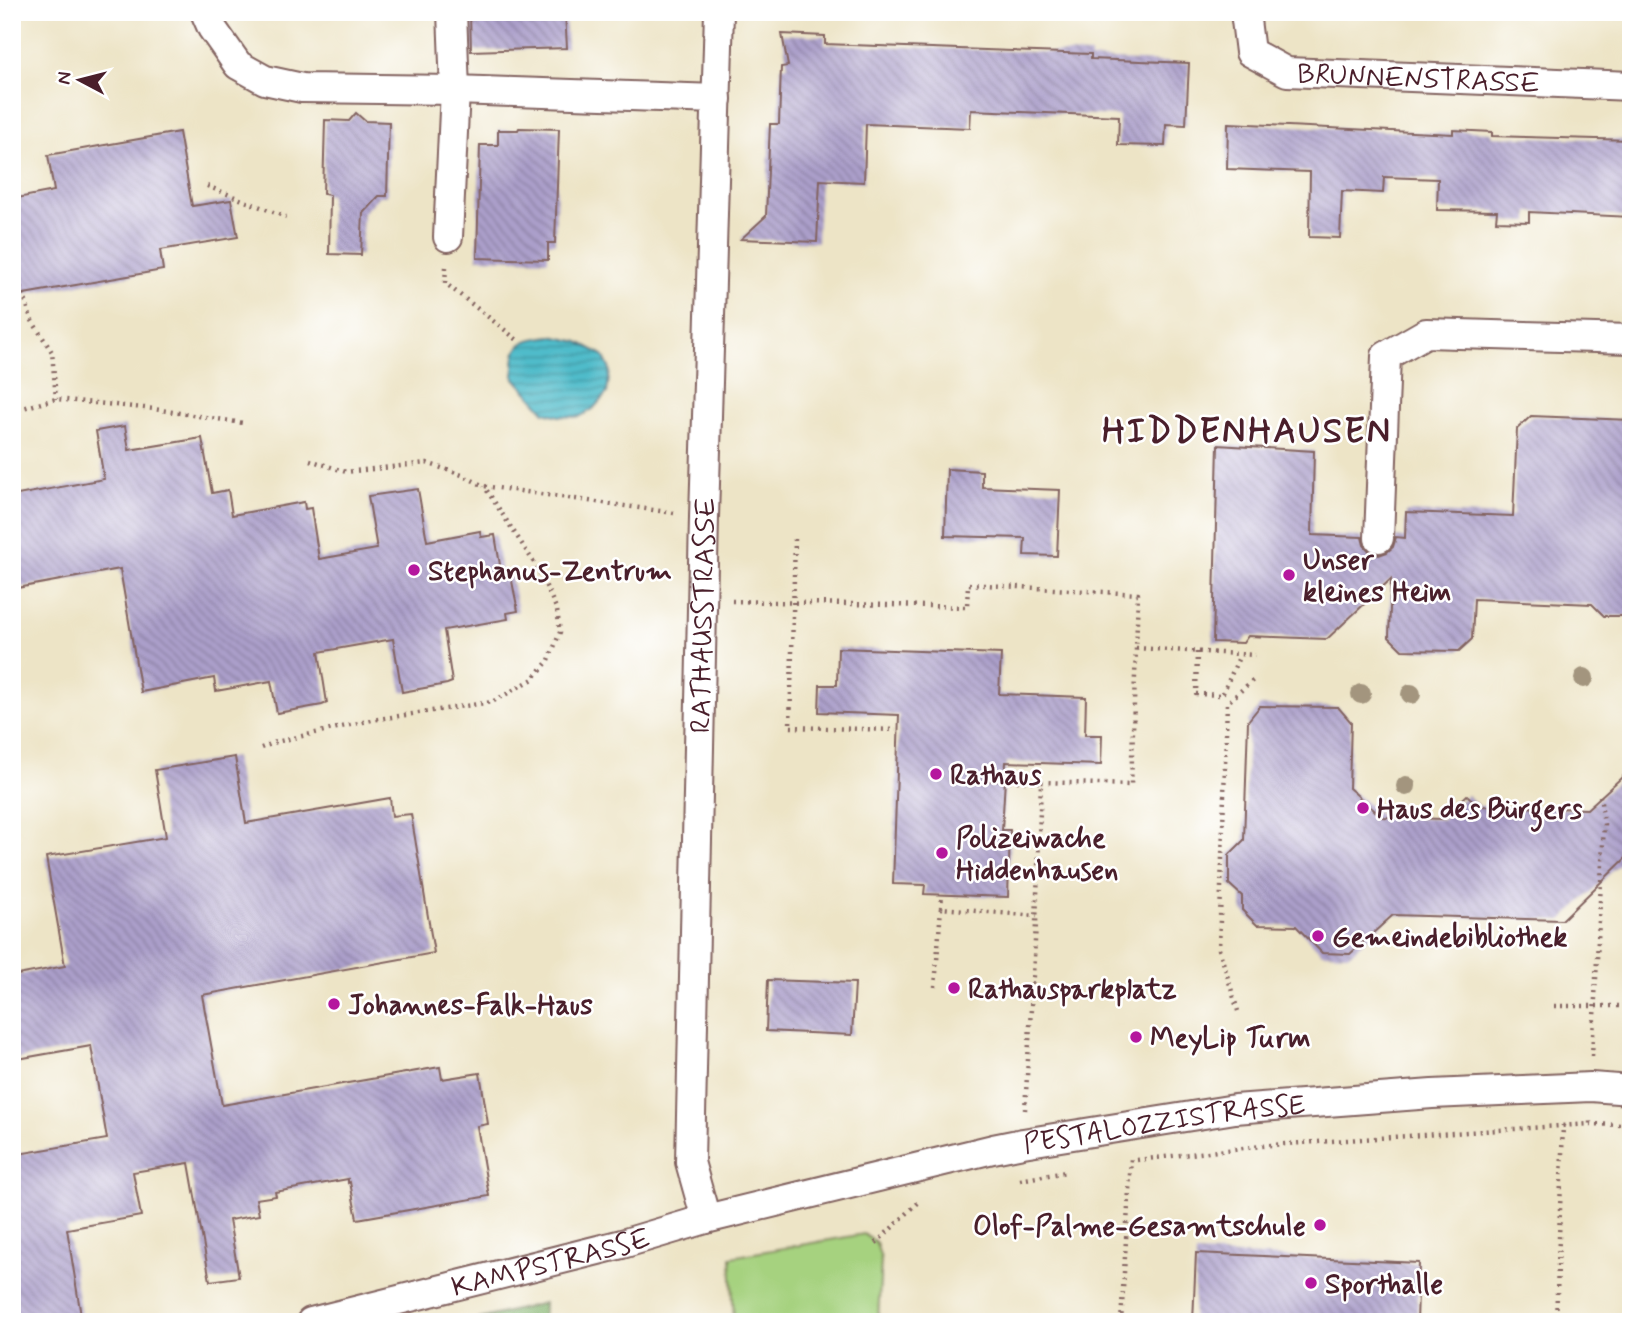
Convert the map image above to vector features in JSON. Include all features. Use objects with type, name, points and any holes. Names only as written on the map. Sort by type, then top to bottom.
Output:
[{"type":"street","points":[[205,12],[212,28],[238,65],[265,80],[302,88],[717,99]]},
{"type":"street","points":[[448,237],[455,90],[452,12]]},
{"type":"street","name":"RATHAUSSTRASSE","points":[[706,1219],[690,1162],[704,517],[719,12]]},
{"type":"street","name":"BRUNNENSTRASSE","points":[[1245,12],[1250,52],[1287,72],[1631,86]]},
{"type":"street","points":[[1379,538],[1385,356],[1426,333],[1631,340]]},
{"type":"street","name":"PESTALOZZISTRASSE","points":[[706,1219],[993,1149],[1235,1109],[1432,1094],[1591,1087],[1631,1090]]},
{"type":"street","name":"KAMPSTRASSE","points":[[311,1322],[622,1244],[706,1219]]},
{"type":"path","points":[[206,186],[286,217]]},
{"type":"path","points":[[448,237],[445,283],[520,342]]},
{"type":"path","points":[[12,253],[31,319],[52,352],[56,400]]},
{"type":"path","points":[[12,411],[56,400],[154,409],[243,423]]},
{"type":"path","points":[[310,460],[346,472],[428,463],[484,486],[704,517]]},
{"type":"path","points":[[261,748],[276,742],[372,720],[492,702],[533,679],[549,660],[560,632],[557,610],[537,567],[484,486]]},
{"type":"path","points":[[795,539],[790,727],[896,730]]},
{"type":"path","points":[[703,600],[967,607],[968,584],[1138,594],[1131,785],[975,779]]},
{"type":"path","points":[[1136,648],[1255,655]]},
{"type":"path","points":[[1197,652],[1196,694],[1222,695],[1240,654]]},
{"type":"path","points":[[1238,1011],[1219,949],[1227,703],[1253,680]]},
{"type":"path","points":[[1023,1143],[1037,916],[1041,782]]},
{"type":"path","points":[[1590,1124],[1604,824],[1600,796]]},
{"type":"path","points":[[935,988],[942,895]]},
{"type":"path","points":[[941,908],[1037,916]]},
{"type":"path","points":[[1553,1006],[1620,1006]]},
{"type":"path","points":[[1556,1322],[1563,1125]]},
{"type":"path","points":[[1130,1161],[1271,1144],[1563,1125],[1631,1125]]},
{"type":"path","points":[[1121,1322],[1132,1126]]},
{"type":"path","points":[[915,1169],[919,1202]]},
{"type":"path","points":[[1016,1180],[1067,1172]]},
{"type":"path","points":[[906,1205],[931,1199]]},
{"type":"path","points":[[876,1243],[919,1202]]},
{"type":"green space","points":[[864,1234],[876,1243],[881,1259],[878,1322],[734,1322],[731,1257]]},
{"type":"green space","points":[[544,1303],[543,1322],[467,1322]]},
{"type":"water","points":[[552,336],[579,342],[603,355],[610,370],[607,393],[593,409],[579,417],[545,412],[514,377],[515,357],[520,345],[532,339]]},
{"type":"building","points":[[470,12],[565,12],[567,48],[471,51]]},
{"type":"building","points":[[782,34],[825,36],[825,44],[1091,54],[1091,59],[1189,63],[1186,125],[1166,124],[1165,146],[1118,145],[1119,116],[971,110],[970,128],[866,124],[864,182],[820,180],[817,242],[741,239],[766,216],[770,124],[779,124],[781,67],[788,66]]},
{"type":"building","points":[[356,113],[365,121],[389,122],[387,196],[379,196],[363,213],[361,255],[329,254],[330,195],[323,194],[325,120],[349,121]]},
{"type":"building","points":[[1228,123],[1453,134],[1453,130],[1492,132],[1492,136],[1631,140],[1631,217],[1529,212],[1529,222],[1496,221],[1497,211],[1437,210],[1438,179],[1384,177],[1383,193],[1342,191],[1340,238],[1309,237],[1310,172],[1227,169]]},
{"type":"building","points":[[559,129],[555,243],[548,243],[548,260],[477,258],[480,145],[498,145],[498,130]]},
{"type":"building","points":[[179,132],[192,206],[231,200],[238,237],[160,250],[163,270],[12,296],[12,199],[54,191],[48,155]]},
{"type":"building","points":[[1531,416],[1631,420],[1631,616],[1604,616],[1592,604],[1474,599],[1472,639],[1459,651],[1402,650],[1389,637],[1391,579],[1327,639],[1248,636],[1243,643],[1213,642],[1218,445],[1314,451],[1312,535],[1362,537],[1370,552],[1379,555],[1393,547],[1396,537],[1405,538],[1406,512],[1513,516],[1517,429]]},
{"type":"building","name":"Stephanus-Zentrum","points":[[125,426],[129,450],[202,438],[212,493],[228,490],[232,515],[304,502],[305,509],[311,508],[319,559],[377,549],[368,496],[418,489],[427,541],[480,531],[481,537],[495,535],[502,577],[511,576],[518,611],[507,613],[508,619],[444,630],[452,682],[447,684],[402,692],[393,639],[319,652],[327,703],[322,705],[277,713],[271,681],[216,691],[214,678],[141,692],[120,569],[12,589],[12,496],[104,479],[96,431]]},
{"type":"building","points":[[947,469],[982,471],[982,487],[1060,490],[1057,556],[1024,555],[1025,538],[945,536]]},
{"type":"building","name":"Rathaus","points":[[838,648],[1001,654],[999,694],[1086,697],[1085,735],[1102,735],[1101,765],[1006,762],[1002,830],[1010,830],[1008,897],[924,894],[925,885],[893,884],[899,715],[819,712],[820,685],[837,685]]},
{"type":"building","points":[[1260,706],[1338,707],[1351,722],[1349,788],[1382,817],[1442,819],[1467,795],[1479,806],[1587,809],[1631,769],[1631,853],[1562,920],[1393,915],[1350,954],[1322,953],[1296,926],[1257,925],[1242,910],[1242,896],[1229,884],[1229,855],[1244,840],[1248,721]]},
{"type":"building","points":[[235,757],[246,823],[390,798],[392,816],[411,814],[434,953],[202,995],[222,1105],[440,1067],[442,1079],[480,1073],[488,1124],[477,1126],[489,1196],[357,1219],[348,1179],[275,1192],[276,1196],[256,1199],[259,1215],[229,1220],[239,1277],[210,1281],[189,1163],[133,1172],[141,1216],[67,1229],[82,1322],[12,1322],[12,1155],[107,1139],[91,1046],[12,1060],[12,976],[65,966],[46,857],[166,837],[155,770]]},
{"type":"building","points":[[768,980],[855,983],[852,1035],[766,1031]]},
{"type":"building","name":"Sporthalle","points":[[1196,1253],[1419,1263],[1417,1322],[1193,1322]]},
{"type":"place","name":"Stephanus-Zentrum","points":[[414,570]]},
{"type":"place","name":"Unser kleines Heim","points":[[1289,575]]},
{"type":"place","name":"Rathaus","points":[[936,774]]},
{"type":"place","name":"Haus des Bürgers","points":[[1363,808]]},
{"type":"place","name":"Polizeiwache Hiddenhausen","points":[[942,853]]},
{"type":"place","name":"Gemeindebibliothek","points":[[1318,936]]},
{"type":"place","name":"Rathausparkplatz","points":[[954,988]]},
{"type":"place","name":"Johannes-Falk-Haus","points":[[334,1004]]},
{"type":"place","name":"MeyLip Turm","points":[[1136,1037]]},
{"type":"place","name":"Olof-Palme-Gesamtschule","points":[[1320,1225]]},
{"type":"place","name":"Sporthalle","points":[[1311,1283]]},
{"type":"district","name":"HIDDENHAUSEN","points":[[1247,430]]}]
